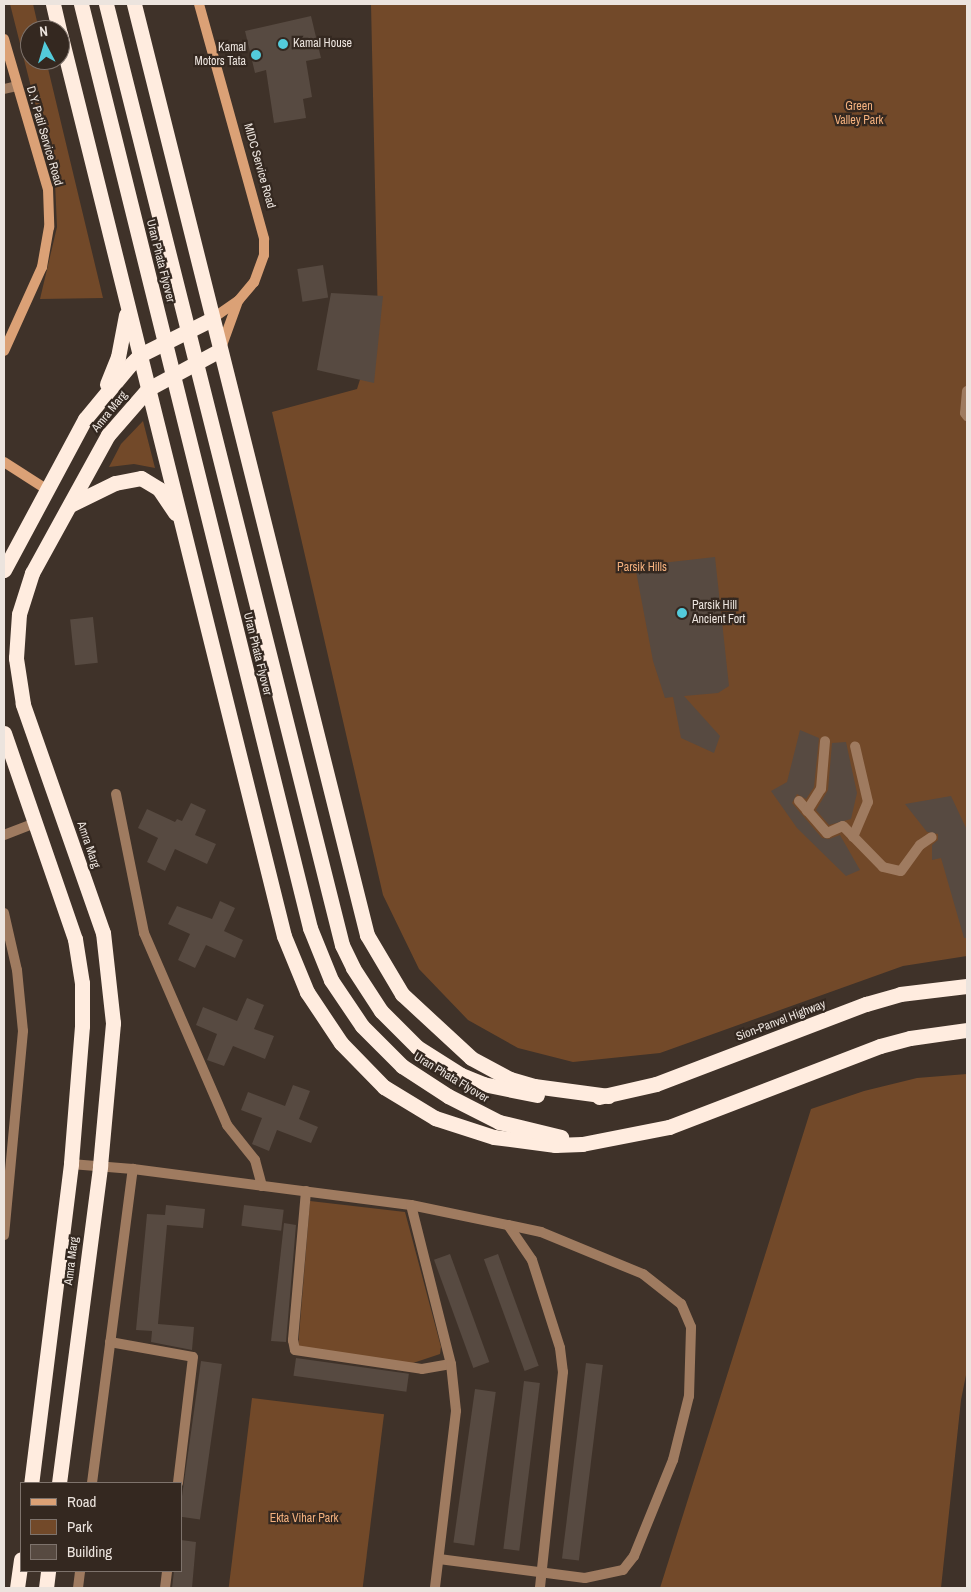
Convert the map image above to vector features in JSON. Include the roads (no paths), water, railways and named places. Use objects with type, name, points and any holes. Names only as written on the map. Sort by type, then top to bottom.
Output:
[{"type":"highway","points":[[53,4],[57,20]]},
{"type":"highway","name":"Uran Phata Flyover","points":[[80,4],[310,928],[331,980],[362,1026],[402,1066],[472,1110],[527,1130],[564,1137],[612,1139]]},
{"type":"highway","name":"Uran Phata Flyover","points":[[106,4],[337,929],[353,968],[381,1011],[417,1047],[460,1075],[483,1084],[532,1095],[582,1098],[608,1096]]},
{"type":"highway","points":[[134,4],[212,319],[253,471],[359,914],[377,956],[417,1011],[471,1058],[510,1079],[534,1086],[608,1096]]},
{"type":"highway","points":[[70,70],[284,936],[307,992],[323,1019],[341,1043],[384,1087],[435,1118],[523,1142],[582,1144],[669,1127],[880,1046],[910,1038],[967,1030]]},
{"type":"highway","points":[[85,419],[109,381],[118,357],[127,303]]},
{"type":"highway","name":"Amra Marg","points":[[4,570],[85,419],[140,354],[212,319]]},
{"type":"highway","name":"Amra Marg","points":[[59,1482],[100,1166],[112,1023],[103,933],[23,704],[16,658],[19,614],[32,573],[108,435],[148,389],[220,350]]},
{"type":"highway","points":[[70,505],[114,483],[141,478],[159,489],[182,525]]},
{"type":"highway","name":"Amra Marg","points":[[4,734],[75,939],[82,983],[82,1026],[72,1164],[31,1482]]},
{"type":"highway","name":"Sion-Panvel Highway","points":[[608,1096],[656,1084],[866,1004],[900,994],[967,986]]},
{"type":"highway","points":[[18,1588],[20,1568]]},
{"type":"highway","points":[[46,1588],[48,1572]]},
{"type":"street","name":"MIDC Service Road","points":[[199,4],[263,226],[264,255],[260,270],[239,300],[212,319]]},
{"type":"street","name":"D.Y. Patil Service Road","points":[[4,39],[48,189],[49,228],[42,268],[4,351]]},
{"type":"street","points":[[4,90],[17,86]]},
{"type":"street","points":[[220,350],[239,300]]},
{"type":"street","points":[[967,390],[967,416]]},
{"type":"street","points":[[4,462],[46,490]]},
{"type":"street","points":[[807,811],[822,789],[825,741]]},
{"type":"street","points":[[853,837],[868,802],[855,746]]},
{"type":"street","points":[[116,794],[144,933],[227,1125],[255,1160],[262,1186]]},
{"type":"street","points":[[798,801],[827,834],[844,826],[882,867],[901,871],[920,846],[932,837]]},
{"type":"street","points":[[4,835],[35,823]]},
{"type":"street","points":[[4,913],[17,970],[23,1031],[8,1160],[4,1235]]},
{"type":"street","points":[[72,1164],[133,1169],[411,1205],[541,1232],[644,1274],[681,1304],[691,1327],[689,1396],[673,1460],[634,1556],[623,1570],[608,1575],[586,1578],[439,1559]]},
{"type":"street","points":[[92,1482],[133,1169]]},
{"type":"street","points":[[306,1191],[293,1340],[295,1350],[298,1353],[422,1368],[451,1364]]},
{"type":"street","points":[[411,1205],[451,1364],[456,1411],[435,1588]]},
{"type":"street","points":[[508,1225],[532,1260],[560,1348],[563,1372],[540,1588]]},
{"type":"street","points":[[110,1342],[193,1357],[178,1482]]},
{"type":"street","points":[[78,1588],[80,1572]]},
{"type":"street","points":[[165,1588],[168,1572]]},
{"type":"place","name":"Kamal House","points":[[283,44]]},
{"type":"place","name":"Kamal Motors Tata","points":[[256,55]]},
{"type":"place","name":"Parsik Hill Ancient Fort","points":[[682,613]]},
{"type":"park label","name":"Green Valley Park","points":[[859,114]]},
{"type":"park label","name":"Parsik Hills","points":[[642,568]]},
{"type":"park label","name":"Ekta Vihar Park","points":[[304,1519]]}]
